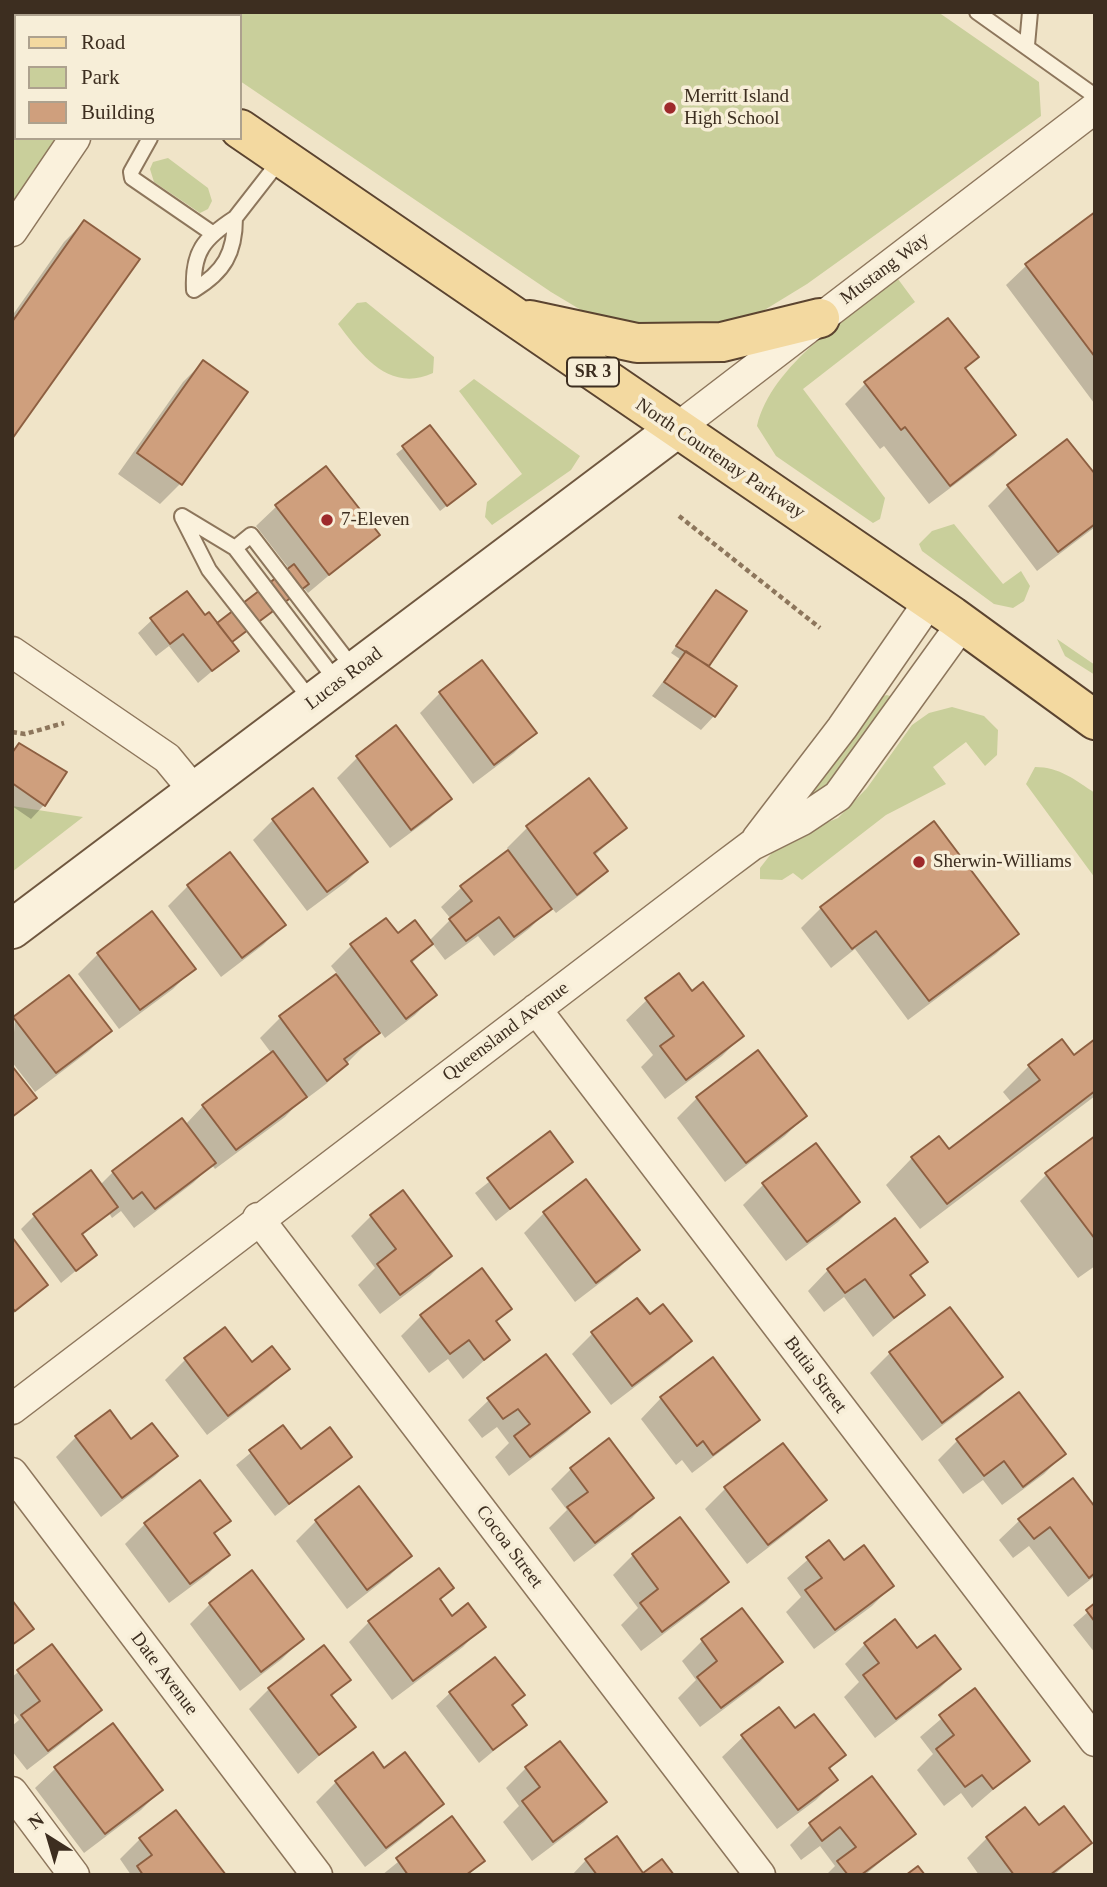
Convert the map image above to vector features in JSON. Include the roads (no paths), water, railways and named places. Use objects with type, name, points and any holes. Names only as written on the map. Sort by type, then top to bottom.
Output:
[{"type":"main road","name":"North Courtenay Parkway","points":[[242,130],[929,601],[1095,720]]},
{"type":"main road","points":[[511,315],[637,343],[722,342],[820,318]]},
{"type":"street","name":"Mustang Way","points":[[676,429],[1095,108]]},
{"type":"street","points":[[12,231],[74,140]]},
{"type":"street","name":"Lucas Road","points":[[12,929],[676,429]]},
{"type":"street","points":[[752,845],[842,728],[929,601]]},
{"type":"street","name":"Queensland Avenue","points":[[12,1409],[258,1218],[752,845],[802,820],[838,796],[962,624]]},
{"type":"street","points":[[12,652],[167,758],[195,792]]},
{"type":"street","name":"Butia Street","points":[[536,1009],[1095,1741]]},
{"type":"street","name":"Cocoa Street","points":[[258,1218],[760,1875]]},
{"type":"street","name":"Date Avenue","points":[[12,1473],[317,1875]]},
{"type":"street","points":[[12,1792],[74,1875]]},
{"type":"lane","points":[[977,12],[1027,45],[1095,96]]},
{"type":"lane","points":[[1027,45],[1030,12]]},
{"type":"lane","points":[[149,140],[131,172],[132,178],[212,233]]},
{"type":"lane","points":[[235,218],[235,243],[215,278],[194,290],[192,264],[212,233],[235,218],[282,158]]},
{"type":"lane","points":[[181,516],[235,548],[335,686],[209,570],[181,516]]},
{"type":"lane","points":[[235,548],[251,535],[335,686]]},
{"type":"place","name":"Merritt Island High School","points":[[670,108]]},
{"type":"place","name":"7-Eleven","points":[[327,520]]},
{"type":"place","name":"Sherwin-Williams","points":[[919,862]]}]
